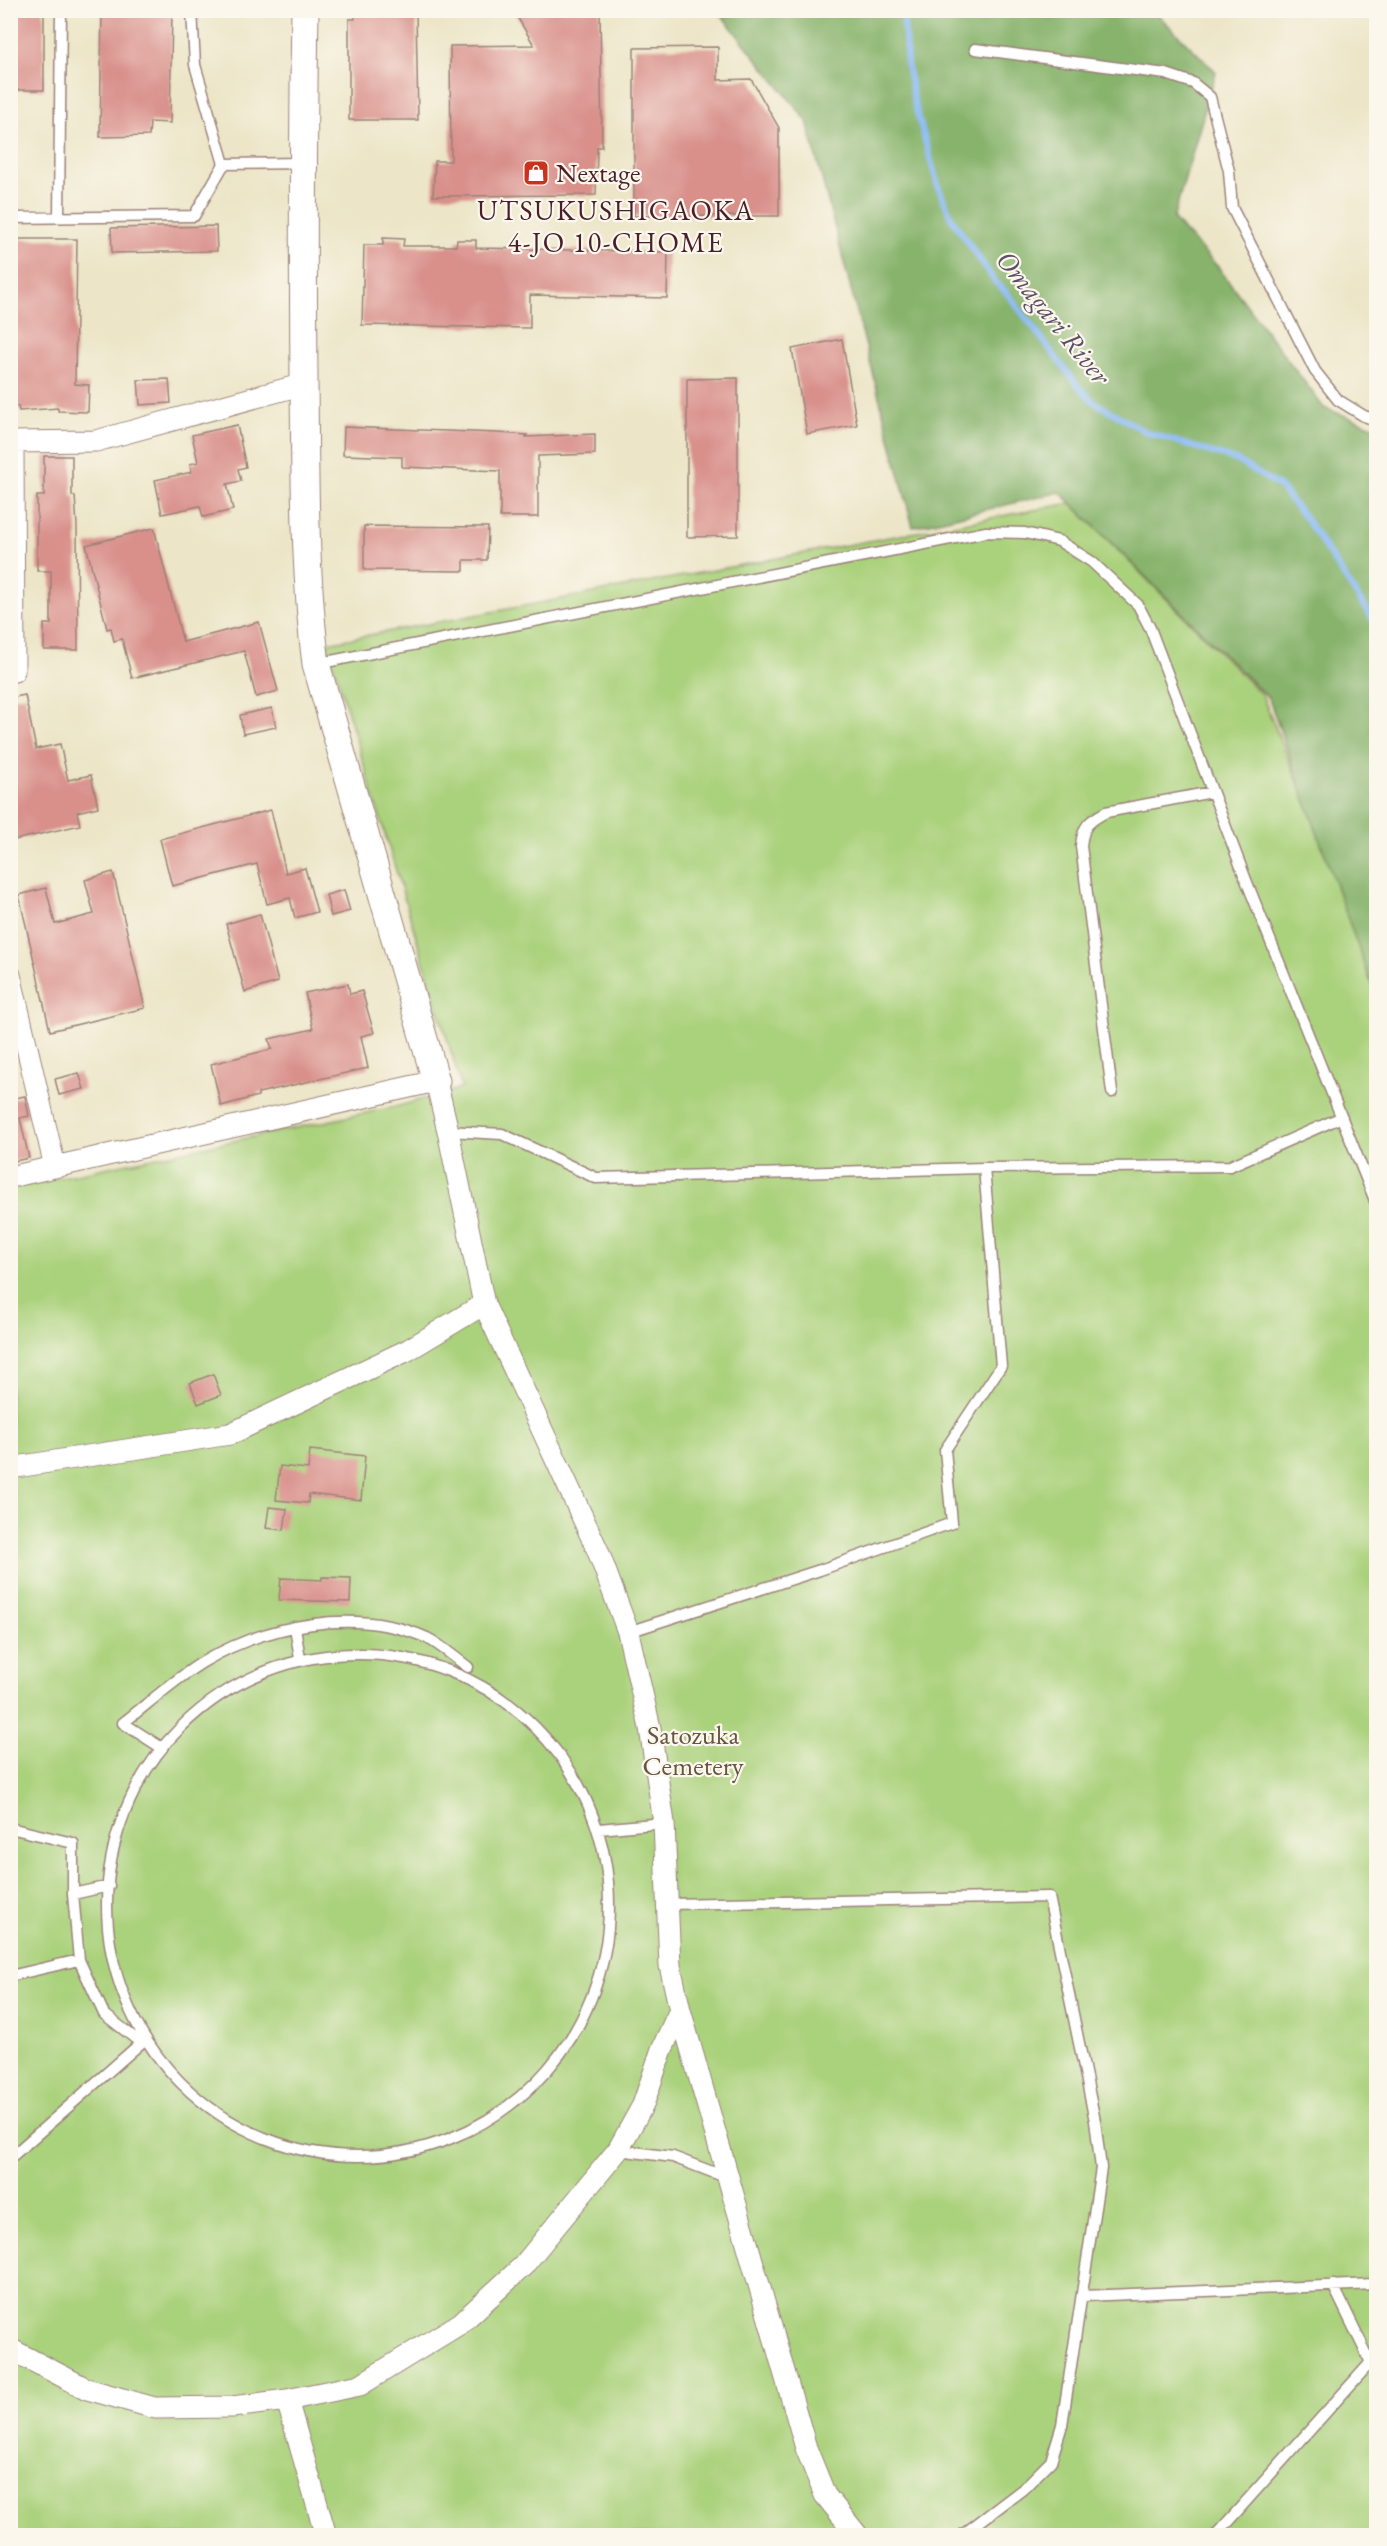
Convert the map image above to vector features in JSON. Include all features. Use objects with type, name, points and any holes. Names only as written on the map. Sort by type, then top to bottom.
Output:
[{"type":"street","points":[[305,10],[303,163],[305,550],[315,664],[436,1081],[483,1304],[598,1551],[628,1632],[650,1728],[664,1823],[670,1966],[680,2010],[806,2448],[825,2495],[858,2535]]},
{"type":"street","points":[[10,671],[14,670],[12,442],[96,441],[304,384]]},
{"type":"street","points":[[10,975],[55,1167]]},
{"type":"street","points":[[10,1177],[436,1081]]},
{"type":"street","points":[[10,1468],[230,1434],[408,1350],[483,1304]]},
{"type":"street","points":[[10,2349],[87,2389],[154,2408],[232,2407],[287,2400],[360,2385],[461,2323],[523,2266],[618,2150],[643,2105],[662,2049],[680,2010]]},
{"type":"street","points":[[287,2400],[326,2535]]},
{"type":"lane","points":[[59,217],[61,10]]},
{"type":"lane","points":[[10,218],[194,216],[224,164],[195,65],[192,10]]},
{"type":"lane","points":[[975,49],[1166,74],[1193,83],[1210,97],[1229,171],[1232,208],[1315,371],[1338,400],[1364,416],[1377,420]]},
{"type":"lane","points":[[224,164],[303,163]]},
{"type":"lane","points":[[315,664],[986,532],[1024,533],[1059,541],[1092,562],[1138,605],[1150,628],[1212,792],[1377,1203]]},
{"type":"lane","points":[[1112,1092],[1081,846],[1082,831],[1091,820],[1106,812],[1212,792]]},
{"type":"lane","points":[[448,1131],[502,1134],[596,1178],[984,1168],[1230,1166],[1342,1117]]},
{"type":"lane","points":[[628,1632],[820,1570],[952,1523],[945,1450],[1001,1366],[984,1168]]},
{"type":"lane","points":[[10,1828],[73,1843],[73,1894],[79,1960],[104,2014],[141,2043],[166,2076],[205,2114],[289,2151],[375,2155],[459,2134],[524,2096],[574,2036],[603,1960],[606,1884],[599,1829],[581,1781],[558,1744],[515,1700],[428,1639],[380,1624],[338,1623],[295,1627],[250,1638],[202,1663],[123,1724],[162,1748]]},
{"type":"lane","points":[[295,1627],[300,1659]]},
{"type":"lane","points":[[141,2043],[113,1962],[109,1886],[121,1824],[138,1785],[162,1748],[213,1699],[300,1659],[380,1655],[470,1669]]},
{"type":"lane","points":[[599,1829],[664,1823]]},
{"type":"lane","points":[[73,1894],[109,1886]]},
{"type":"lane","points":[[668,1904],[1049,1897],[1095,2121],[1101,2169],[1062,2425],[1051,2462],[1023,2489],[961,2535]]},
{"type":"lane","points":[[10,1976],[79,1960]]},
{"type":"lane","points":[[10,2158],[141,2043]]},
{"type":"lane","points":[[618,2150],[673,2157],[728,2178]]},
{"type":"lane","points":[[1083,2296],[1377,2284]]},
{"type":"lane","points":[[1333,2285],[1377,2373]]},
{"type":"lane","points":[[1215,2535],[1371,2362]]},
{"type":"green space","points":[[718,11],[1154,11],[1216,72],[1173,219],[1218,267],[1324,408],[1376,427],[1376,997],[1269,699],[1060,492],[913,527],[807,121]]},
{"type":"green space","name":"Satozuka Cemetery","points":[[1071,503],[1262,695],[1350,909],[1376,987],[1376,2535],[11,2535],[10,1188],[399,1106],[462,1088],[327,643]]},
{"type":"building","points":[[11,10],[44,10],[44,90],[11,90]]},
{"type":"building","points":[[102,10],[172,10],[170,123],[150,122],[149,136],[100,137]]},
{"type":"building","points":[[355,10],[416,10],[418,120],[349,120],[349,19],[355,19]]},
{"type":"building","points":[[513,10],[600,10],[602,147],[597,147],[596,195],[433,196],[435,161],[451,161],[450,46],[534,45]]},
{"type":"building","points":[[718,47],[718,80],[751,79],[779,128],[779,216],[634,216],[634,48]]},
{"type":"building","points":[[216,226],[217,251],[112,253],[111,228]]},
{"type":"building","points":[[383,238],[404,239],[403,246],[456,246],[457,240],[476,240],[476,248],[668,252],[667,298],[530,295],[530,328],[362,325],[364,245],[383,245]]},
{"type":"building","points":[[10,239],[77,239],[75,384],[89,385],[88,412],[58,411],[58,408],[19,411],[18,406],[10,406]]},
{"type":"building","points":[[842,339],[857,425],[807,434],[792,349]]},
{"type":"building","points":[[738,378],[738,536],[687,537],[687,379]]},
{"type":"building","points":[[169,379],[171,403],[140,405],[138,380]]},
{"type":"building","points":[[237,425],[246,467],[238,469],[241,481],[227,484],[233,510],[203,517],[200,506],[162,514],[155,480],[192,472],[190,464],[198,462],[192,435]]},
{"type":"building","points":[[344,427],[497,433],[527,435],[526,437],[595,434],[595,454],[538,456],[538,517],[500,517],[500,471],[402,467],[402,457],[343,455]]},
{"type":"building","points":[[44,456],[72,456],[72,496],[75,496],[77,526],[78,650],[44,650],[44,624],[51,624],[51,571],[37,571],[37,496],[44,496]]},
{"type":"building","points":[[364,526],[488,527],[487,560],[464,560],[464,571],[364,570]]},
{"type":"building","points":[[154,528],[183,642],[259,622],[278,691],[256,697],[244,651],[132,678],[122,639],[114,641],[111,628],[107,629],[86,545]]},
{"type":"building","points":[[25,695],[36,749],[60,744],[68,780],[91,775],[98,807],[77,812],[80,825],[10,841],[10,698]]},
{"type":"building","points":[[272,708],[276,727],[243,734],[240,715]]},
{"type":"building","points":[[271,810],[286,873],[305,868],[317,912],[295,918],[290,898],[267,904],[257,864],[172,886],[160,839]]},
{"type":"building","points":[[113,872],[145,1008],[50,1031],[19,895],[46,888],[55,924],[94,914],[85,880]]},
{"type":"building","points":[[344,890],[350,911],[331,916],[326,895]]},
{"type":"building","points":[[260,914],[278,982],[245,992],[226,924]]},
{"type":"building","points":[[348,984],[350,994],[362,991],[374,1033],[361,1036],[368,1068],[258,1093],[258,1096],[221,1106],[211,1064],[272,1049],[269,1039],[313,1029],[305,993]]},
{"type":"building","points":[[79,1073],[84,1089],[59,1095],[55,1079]]},
{"type":"building","points":[[25,1096],[29,1116],[20,1118],[29,1158],[10,1162],[10,1099]]},
{"type":"building","points":[[213,1374],[221,1395],[198,1404],[190,1383]]},
{"type":"building","points":[[310,1450],[365,1456],[361,1500],[309,1494],[308,1503],[276,1500],[280,1466],[308,1469]]},
{"type":"building","points":[[269,1507],[287,1509],[284,1530],[266,1528]]},
{"type":"building","points":[[322,1577],[351,1578],[350,1602],[279,1600],[281,1578],[322,1580]]},
{"type":"waterway","name":"Omagari River","points":[[903,10],[907,63],[914,102],[939,189],[952,219],[996,283],[1006,292],[1078,386],[1094,402],[1146,432],[1236,460],[1279,486],[1306,519],[1376,624]]},
{"type":"place","name":"Nextage","points":[[536,173]]},
{"type":"district","name":"UTSUKUSHIGAOKA 4-JO 10-CHOME","points":[[616,226]]}]
